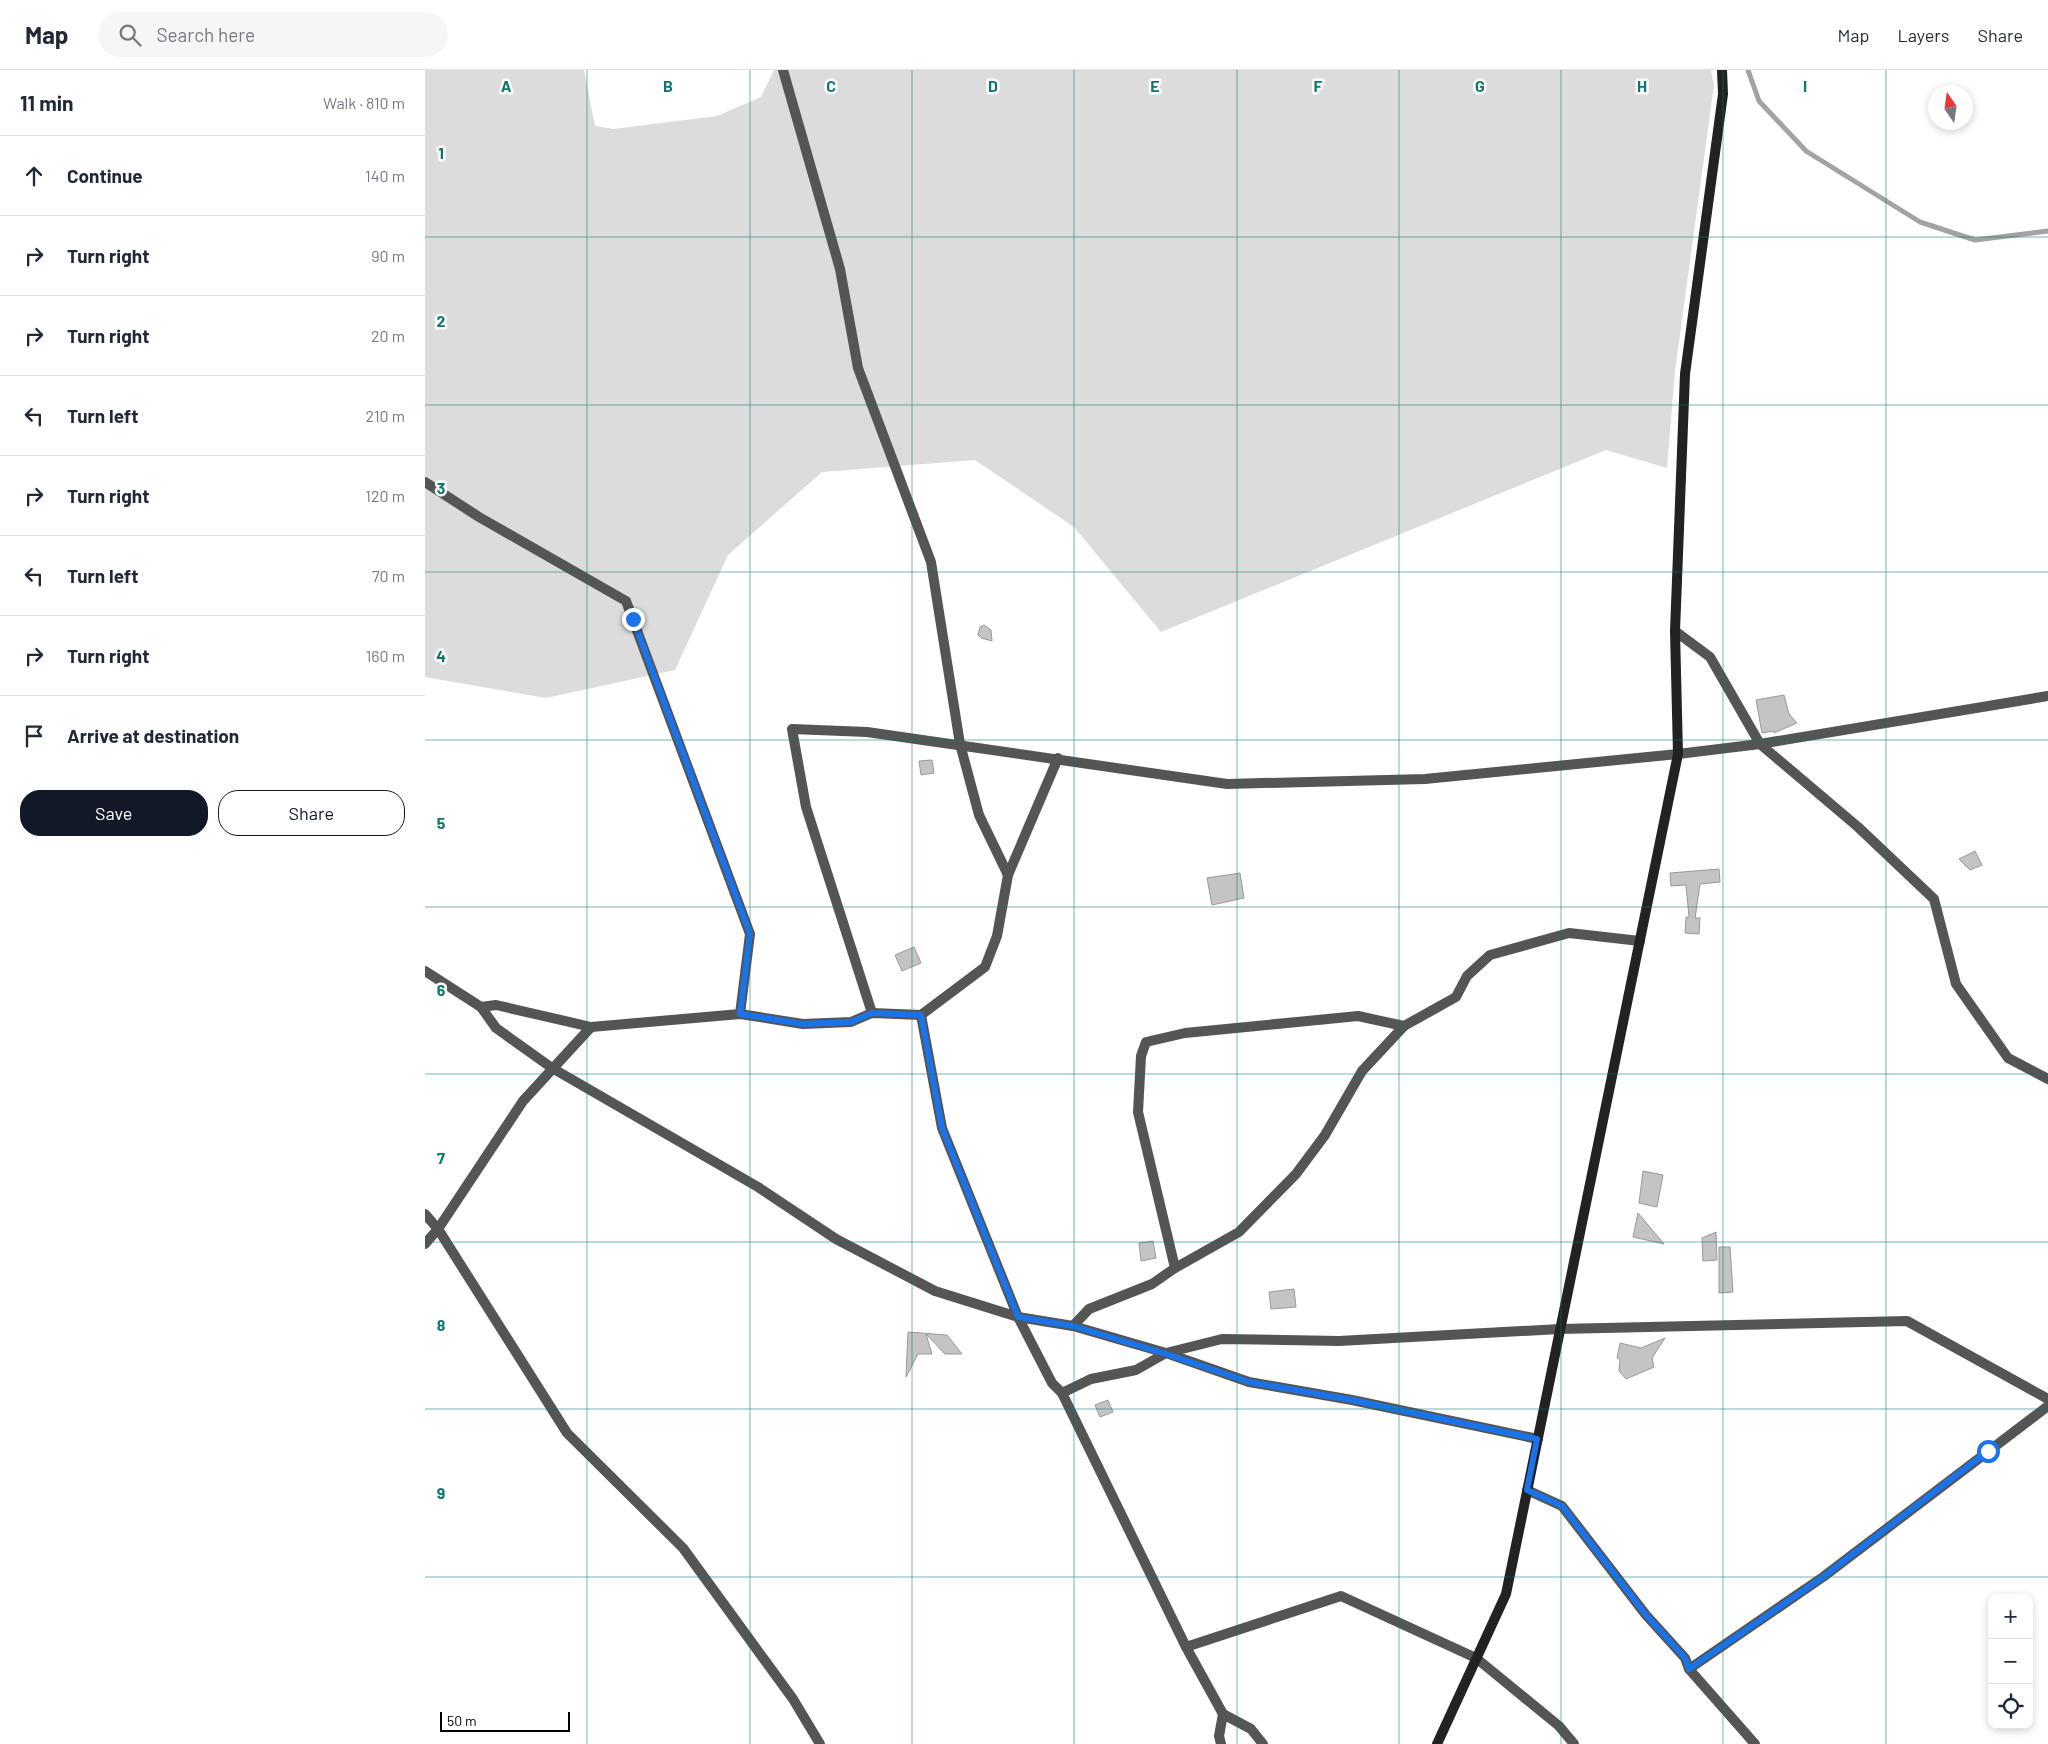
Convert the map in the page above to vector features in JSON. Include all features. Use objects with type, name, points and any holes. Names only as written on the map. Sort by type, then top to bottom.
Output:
[{"type":"main road","points":[[1437,1744],[1506,1594],[1678,754],[1675,631],[1685,374],[1723,94],[1722,70]]},
{"type":"street","points":[[783,70],[840,269],[858,368],[931,562],[960,744],[979,815],[1008,875]]},
{"type":"street","points":[[425,482],[479,517],[626,601],[750,934],[740,1014]]},
{"type":"street","points":[[1675,631],[1710,657],[1760,744],[1858,826],[1934,899],[1956,984],[2008,1058],[2048,1079]]},
{"type":"street","points":[[872,1013],[806,808],[792,729],[867,732],[1058,758],[1227,784],[1425,779],[1760,744],[2048,696]]},
{"type":"street","points":[[481,1008],[496,1005],[591,1027],[740,1014],[803,1024],[851,1022],[872,1013],[921,1015],[985,967],[997,936],[1008,875],[1058,758]]},
{"type":"street","points":[[1073,1326],[1089,1310],[1152,1284],[1175,1268],[1239,1232],[1295,1174],[1325,1135],[1362,1071],[1404,1026],[1456,997],[1467,976],[1490,955],[1569,934],[1639,940]]},
{"type":"street","points":[[425,971],[481,1008],[496,1028],[552,1068],[758,1187],[844,1243],[935,1291],[1018,1317],[1073,1326],[1166,1354],[1249,1382],[1352,1400],[1537,1439]]},
{"type":"street","points":[[921,1015],[942,1128],[1018,1317],[1052,1383],[1062,1393],[1186,1647],[1223,1714],[1251,1729],[1263,1744]]},
{"type":"street","points":[[1175,1268],[1138,1112],[1141,1056],[1145,1042],[1185,1033],[1358,1016],[1404,1026]]},
{"type":"street","points":[[425,1244],[438,1229],[523,1101],[591,1027]]},
{"type":"street","points":[[425,1214],[438,1229],[567,1433],[683,1548],[793,1699],[820,1744]]},
{"type":"street","points":[[1062,1393],[1091,1379],[1136,1370],[1166,1354],[1222,1339],[1339,1341],[1560,1329],[1907,1321],[2048,1399]]},
{"type":"street","points":[[1689,1669],[1823,1577],[2048,1406]]},
{"type":"street","points":[[1527,1490],[1562,1506],[1646,1615],[1685,1658],[1689,1669],[1755,1744]]},
{"type":"street","points":[[1186,1647],[1341,1596],[1476,1658],[1559,1726],[1574,1744]]},
{"type":"street","points":[[1221,1744],[1219,1736],[1223,1714]]},
{"type":"shaded area","points":[[425,70],[584,70],[595,126],[613,129],[717,116],[761,97],[774,70],[1711,70],[1714,85],[1675,371],[1667,468],[1606,450],[1161,632],[1074,527],[975,460],[822,472],[728,555],[675,670],[546,698],[425,677]]},
{"type":"building","points":[[984,625],[991,630],[992,641],[981,638],[978,635],[980,627]]},
{"type":"building","points":[[1784,695],[1789,714],[1797,723],[1774,733],[1774,731],[1762,733],[1756,700]]},
{"type":"building","points":[[932,760],[934,773],[921,775],[919,761]]},
{"type":"building","points":[[1975,851],[1982,865],[1970,870],[1959,859]]},
{"type":"building","points":[[1719,869],[1720,882],[1700,884],[1695,918],[1700,918],[1699,934],[1685,933],[1686,917],[1689,917],[1686,885],[1671,886],[1670,873]]},
{"type":"building","points":[[1240,873],[1244,898],[1212,905],[1207,878]]},
{"type":"building","points":[[914,947],[921,963],[902,971],[895,955]]},
{"type":"building","points":[[1643,1171],[1663,1175],[1657,1207],[1639,1203]]},
{"type":"building","points":[[1638,1213],[1664,1244],[1633,1237]]},
{"type":"building","points":[[1716,1232],[1717,1260],[1703,1261],[1702,1238]]},
{"type":"building","points":[[1153,1241],[1156,1258],[1141,1261],[1139,1243]]},
{"type":"building","points":[[1719,1247],[1730,1247],[1733,1292],[1719,1293]]},
{"type":"building","points":[[1294,1289],[1296,1307],[1271,1309],[1269,1292]]},
{"type":"building","points":[[908,1332],[947,1335],[962,1354],[945,1354],[926,1334],[932,1354],[918,1354],[906,1377]]},
{"type":"building","points":[[1665,1338],[1652,1358],[1654,1367],[1626,1379],[1619,1371],[1620,1359],[1617,1358],[1620,1343],[1641,1348]]},
{"type":"building","points":[[1108,1400],[1113,1412],[1100,1417],[1095,1405]]},
{"type":"waterway","points":[[1748,70],[1759,101],[1806,151],[1920,222],[1975,240],[2048,231]]},
{"type":"route","points":[[633,619],[750,934],[740,1014],[803,1024],[851,1022],[872,1013],[921,1015],[942,1128],[1018,1317],[1073,1326],[1166,1354],[1249,1382],[1352,1400],[1537,1439],[1527,1490],[1562,1506],[1646,1615],[1685,1658],[1689,1669],[1823,1577],[1988,1451]]}]
